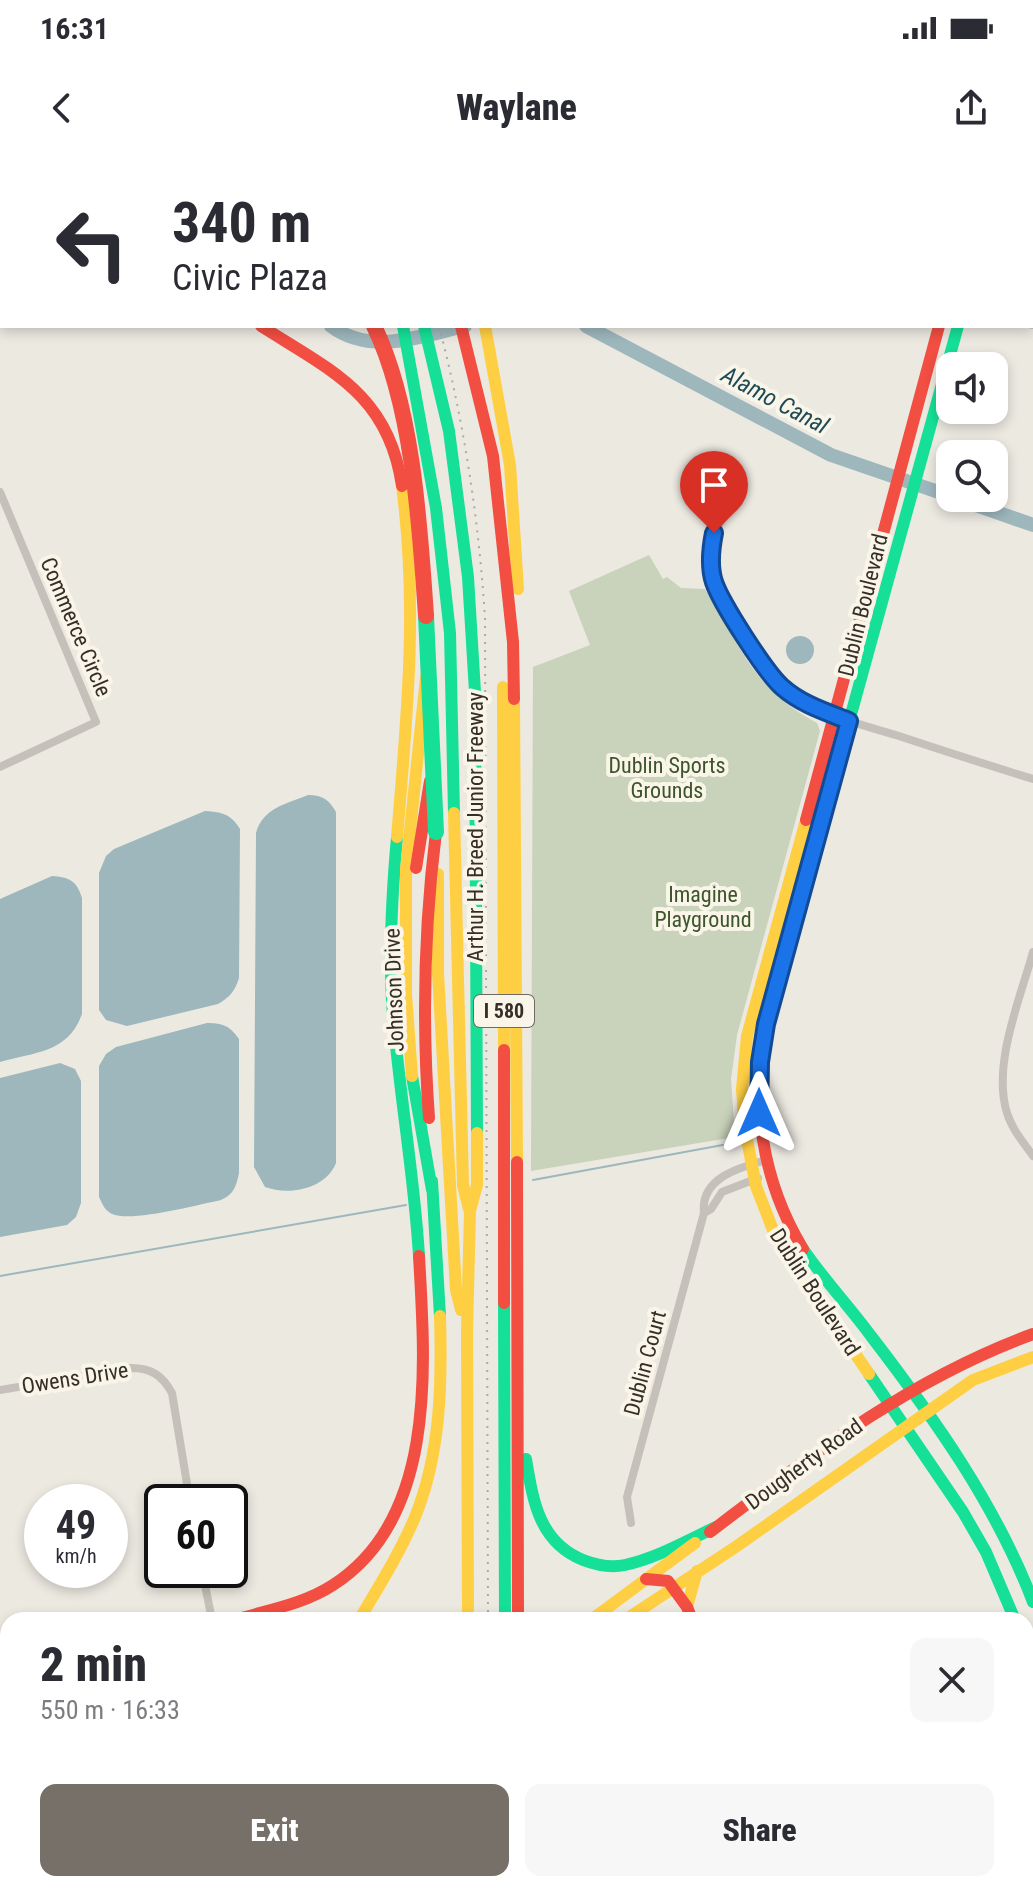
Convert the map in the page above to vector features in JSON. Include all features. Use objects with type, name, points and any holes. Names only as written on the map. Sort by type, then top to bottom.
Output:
[{"type":"main road","name":"Johnson Drive","points":[[261,1612],[332,1586],[356,1568],[376,1546],[401,1501],[412,1469],[423,1391],[416,1212],[398,1073],[391,975],[393,875],[412,640],[409,553],[400,476],[386,428],[361,395],[264,328]]},
{"type":"main road","points":[[364,1612],[420,1504],[436,1442],[440,1382],[422,1014],[436,832],[433,692],[416,512],[400,407],[375,328]]},
{"type":"main road","points":[[395,328],[428,553],[427,662],[406,869],[406,994],[419,1121],[432,1190]]},
{"type":"main road","points":[[403,328],[436,508],[450,633],[428,797],[407,911]]},
{"type":"main road","name":"Arthur H. Breed Junior Freeway","points":[[424,328],[449,431],[466,562],[475,692],[477,1185],[470,1211],[467,1331],[468,1612]]},
{"type":"main road","name":"Arthur H. Breed Junior Freeway","points":[[462,328],[481,403],[500,509],[513,642],[518,1612]]},
{"type":"main road","points":[[486,328],[514,498],[518,598],[513,642]]},
{"type":"main road","name":"Dublin Boulevard","points":[[938,328],[891,501],[842,718],[771,1004],[757,1095],[761,1170],[796,1237],[925,1412],[999,1524],[1022,1570],[1033,1602]]},
{"type":"main road","name":"Dublin Boulevard","points":[[957,328],[908,506],[772,943],[747,1036],[742,1071],[743,1113],[778,1241],[963,1512],[986,1552],[1012,1612]]},
{"type":"main road","name":"I 580","points":[[481,403],[479,429],[501,605],[503,688],[505,1612]]},
{"type":"main road","points":[[446,653],[462,1170],[470,1211]]},
{"type":"main road","points":[[433,894],[456,1290],[467,1331]]},
{"type":"main road","points":[[771,1004],[765,997],[777,950],[772,943]]},
{"type":"main road","name":"Dougherty Road","points":[[602,1612],[716,1527],[910,1391],[965,1359],[1033,1334]]},
{"type":"main road","name":"Dougherty Road","points":[[637,1612],[973,1380],[1033,1357]]},
{"type":"main road","points":[[518,1435],[540,1520],[556,1546],[569,1555],[597,1565],[624,1565],[716,1527]]},
{"type":"main road","points":[[518,1489],[524,1521],[527,1612]]},
{"type":"main road","points":[[689,1612],[697,1571]]},
{"type":"main road","points":[[646,1579],[668,1581],[688,1612]]},
{"type":"street","name":"Commerce Circle","points":[[0,492],[96,722],[0,767]]},
{"type":"street","points":[[738,502],[721,518],[714,533],[711,557],[714,582],[766,670],[782,687],[805,703],[842,718],[1033,779]]},
{"type":"street","points":[[1033,952],[1007,1046],[1002,1087],[1015,1131],[1033,1156]]},
{"type":"street","points":[[704,1213],[711,1209],[722,1192],[761,1170]]},
{"type":"street","name":"Dublin Court","points":[[631,1523],[627,1497],[704,1213],[703,1204],[708,1191],[719,1178],[761,1170]]},
{"type":"street","name":"Owens Drive","points":[[0,1390],[131,1368],[145,1368],[156,1373],[172,1393],[187,1484]]},
{"type":"street","points":[[206,1588],[210,1612]]},
{"type":"green space","name":"Dublin Sports Grounds","points":[[649,555],[663,579],[667,577],[681,588],[705,589],[750,665],[778,696],[817,723],[820,731],[737,1035],[731,1079],[735,1137],[531,1171],[533,667],[590,645],[569,591]]},
{"type":"water","points":[[800,636],[810,640],[814,650],[810,660],[800,664],[790,660],[786,650],[790,640]]},
{"type":"water","points":[[308,795],[325,799],[336,812],[336,1163],[324,1179],[315,1184],[285,1191],[265,1187],[254,1167],[256,833],[270,812]]},
{"type":"water","points":[[205,811],[226,815],[240,829],[239,978],[236,987],[218,1004],[127,1026],[106,1020],[99,1010],[99,873],[106,856],[114,849]]},
{"type":"water","points":[[52,876],[72,881],[82,898],[82,1014],[76,1027],[59,1044],[38,1053],[0,1062],[0,899]]},
{"type":"water","points":[[207,1023],[226,1026],[239,1039],[239,1173],[234,1190],[221,1200],[167,1212],[137,1216],[112,1214],[99,1197],[99,1066],[106,1054],[116,1047]]},
{"type":"water","points":[[60,1063],[75,1069],[81,1081],[81,1203],[76,1217],[67,1225],[0,1237],[0,1078]]},
{"type":"waterway","name":"Alamo Canal","points":[[334,328],[346,335],[379,342],[456,328]]},
{"type":"waterway","name":"Alamo Canal","points":[[590,328],[831,455],[936,491]]},
{"type":"waterway","name":"Alamo Canal","points":[[996,512],[1033,525]]},
{"type":"waterway","points":[[533,1180],[728,1144]]},
{"type":"waterway","points":[[0,1276],[406,1205]]},
{"type":"railway","points":[[439,328],[469,471],[485,619],[488,1612]]},
{"type":"traffic: fast","points":[[403,328],[436,508],[450,633],[454,813]]},
{"type":"traffic: fast","points":[[424,328],[449,431],[468,577],[475,692],[477,1133]]},
{"type":"traffic: fast","points":[[790,936],[957,328]]},
{"type":"traffic: fast","points":[[426,616],[436,832]]},
{"type":"traffic: fast","points":[[397,837],[392,920],[392,1002],[419,1256]]},
{"type":"traffic: fast","points":[[412,1076],[432,1190]]},
{"type":"traffic: fast","points":[[432,1181],[440,1316]]},
{"type":"traffic: fast","points":[[803,1249],[895,1367],[962,1463],[1001,1531],[1033,1602]]},
{"type":"traffic: fast","points":[[504,1303],[505,1612]]},
{"type":"traffic: fast","points":[[869,1374],[963,1512],[986,1552],[1012,1612]]},
{"type":"traffic: fast","points":[[526,1459],[536,1505],[547,1531],[568,1552],[583,1560],[604,1566],[625,1565],[660,1554],[716,1527]]},
{"type":"traffic: slow","points":[[485,328],[510,465],[518,589]]},
{"type":"traffic: slow","points":[[397,837],[410,618],[402,486]]},
{"type":"traffic: slow","points":[[412,1076],[406,994],[406,869],[426,677]]},
{"type":"traffic: slow","points":[[503,687],[504,1050]]},
{"type":"traffic: slow","points":[[514,699],[517,1162]]},
{"type":"traffic: slow","points":[[454,813],[463,1185],[469,1209]]},
{"type":"traffic: slow","points":[[806,820],[747,1036],[742,1089],[745,1129],[756,1186],[776,1238],[869,1374]]},
{"type":"traffic: slow","points":[[438,874],[438,973],[456,1290],[461,1310]]},
{"type":"traffic: slow","points":[[468,1612],[467,1331],[470,1211],[477,1185],[477,1133]]},
{"type":"traffic: slow","points":[[364,1612],[403,1544],[424,1493],[438,1418],[440,1316]]},
{"type":"traffic: slow","points":[[637,1612],[737,1546],[973,1380],[1033,1357]]},
{"type":"traffic: slow","points":[[602,1612],[695,1543]]},
{"type":"traffic: slow","points":[[687,1607],[697,1571]]},
{"type":"traffic: jam","points":[[264,328],[333,372],[370,407],[395,455],[402,486]]},
{"type":"traffic: jam","points":[[375,328],[398,393],[406,429],[417,506],[426,616]]},
{"type":"traffic: jam","points":[[461,328],[493,456],[513,642],[514,699]]},
{"type":"traffic: jam","points":[[806,820],[938,328]]},
{"type":"traffic: jam","points":[[416,868],[430,781]]},
{"type":"traffic: jam","points":[[429,1118],[425,975],[436,832]]},
{"type":"traffic: jam","points":[[790,936],[766,1024],[759,1083],[760,1112],[769,1169],[789,1223],[803,1249]]},
{"type":"traffic: jam","points":[[504,1050],[504,1303]]},
{"type":"traffic: jam","points":[[517,1162],[518,1612]]},
{"type":"traffic: jam","points":[[263,1612],[298,1602],[333,1585],[367,1556],[392,1521],[408,1480],[418,1436],[423,1344],[419,1256]]},
{"type":"traffic: jam","points":[[710,1532],[825,1447],[904,1396],[988,1352],[1033,1334]]},
{"type":"traffic: jam","points":[[646,1579],[668,1581],[689,1612]]},
{"type":"route","points":[[714,533],[711,557],[714,582],[766,670],[782,687],[805,703],[849,721],[766,1024],[757,1095],[759,1113]]},
{"type":"park label","name":"Imagine Playground","points":[[703,906]]}]
